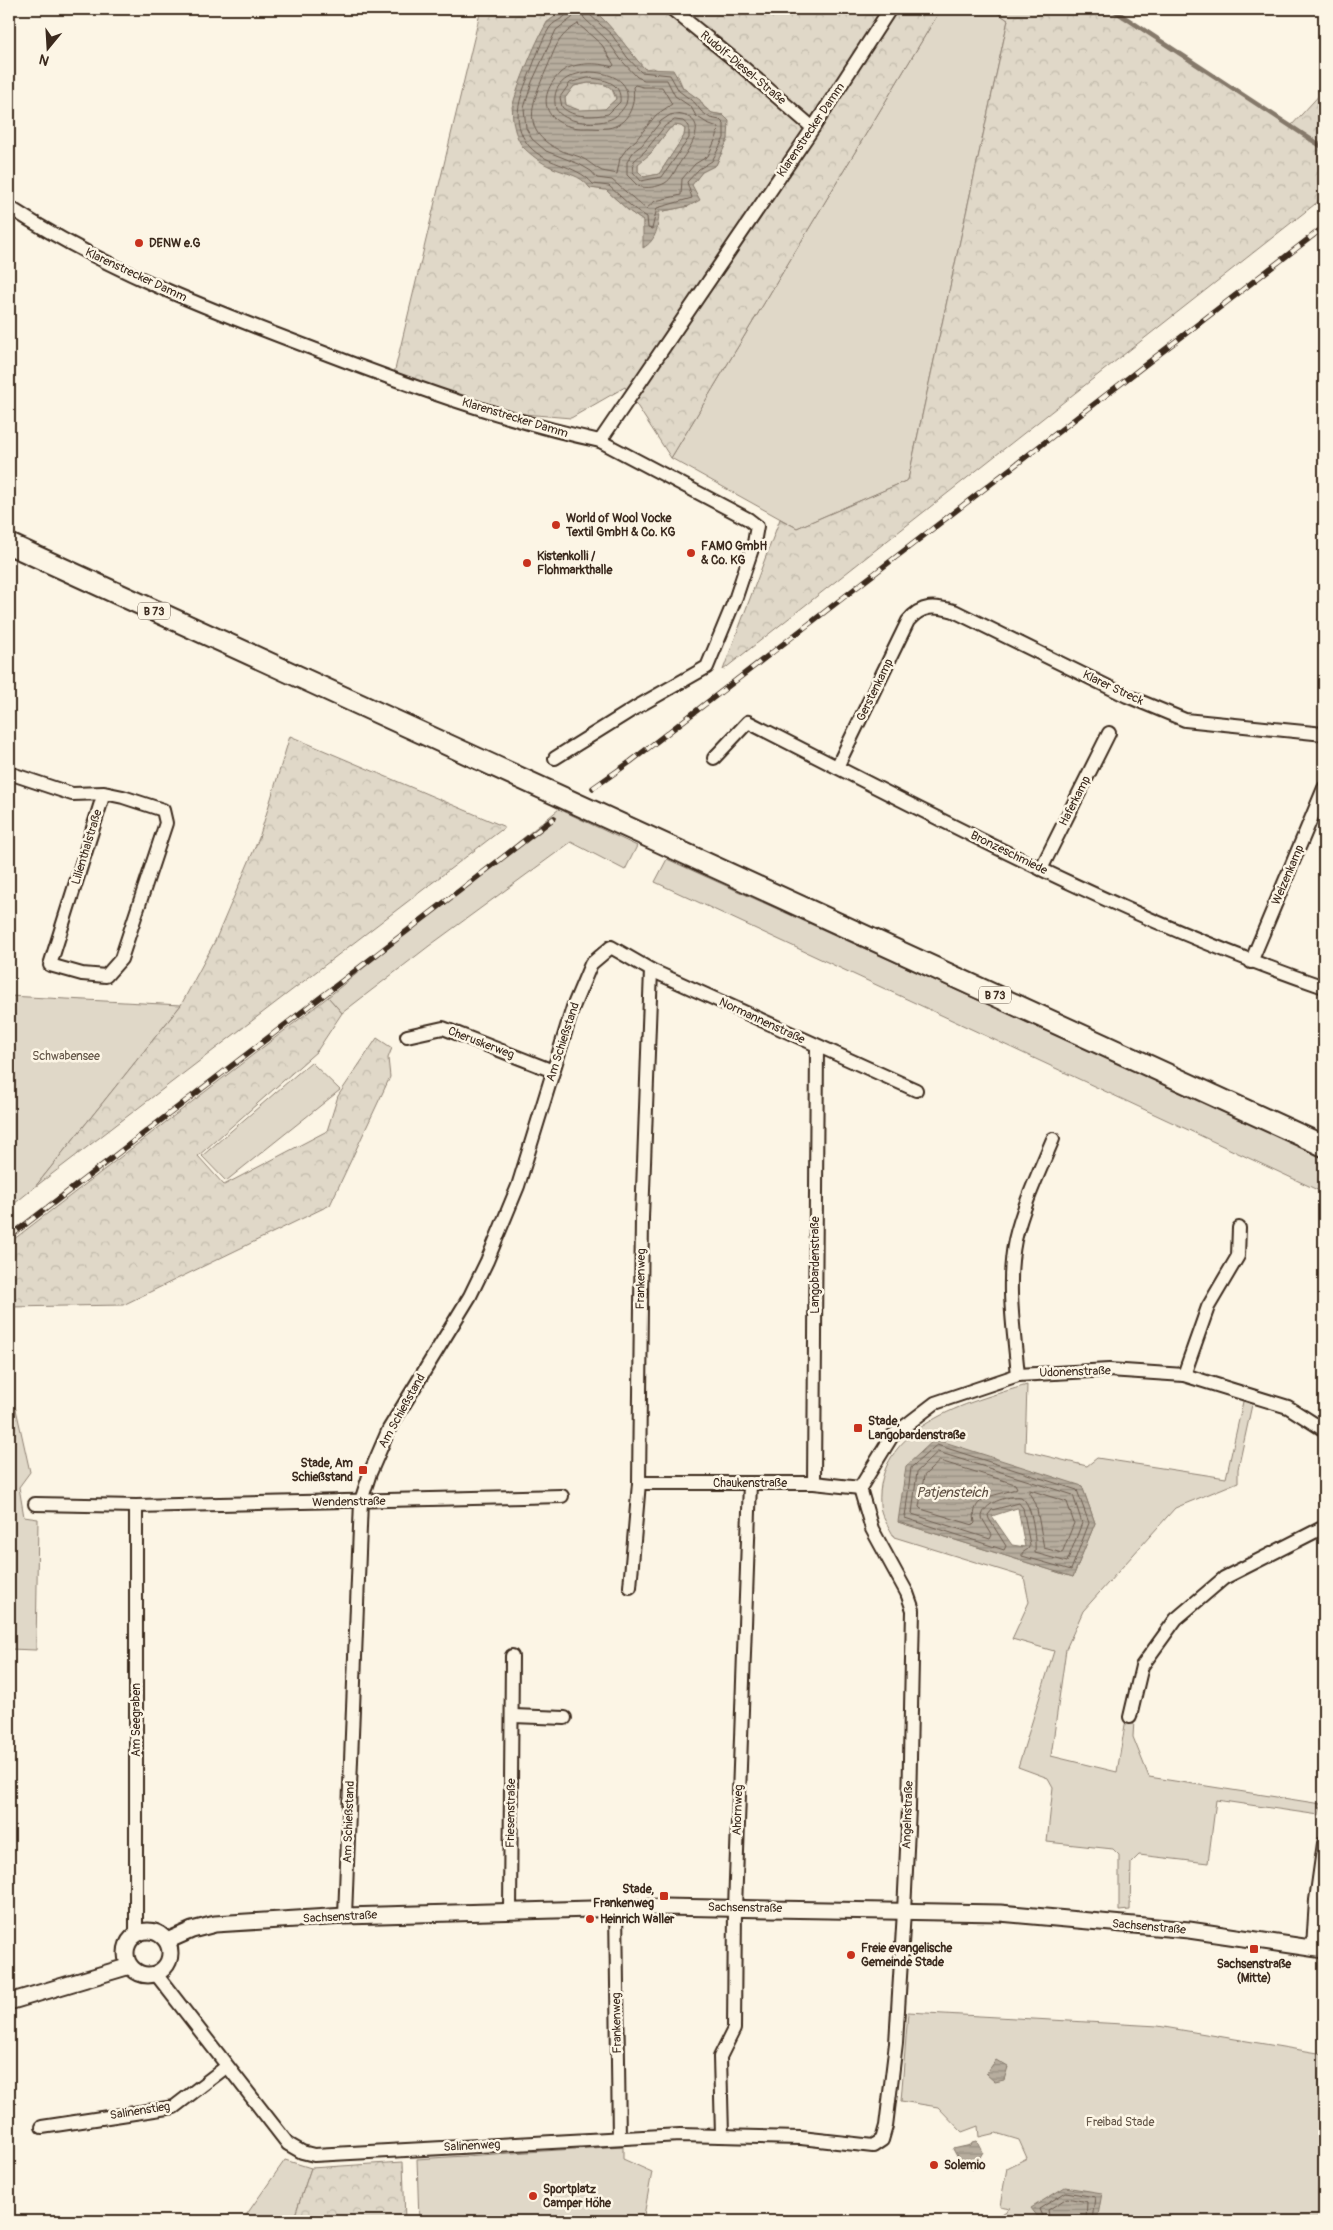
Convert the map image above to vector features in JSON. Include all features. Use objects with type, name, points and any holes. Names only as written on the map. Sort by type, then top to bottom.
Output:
[{"type":"main road","name":"B 73","points":[[9,544],[1324,1146]]},
{"type":"street","name":"Rudolf-Diesel-Straße","points":[[672,9],[738,62],[813,128]]},
{"type":"street","name":"Klarenstrecker Damm","points":[[9,207],[52,235],[141,279],[237,320],[387,377],[546,430],[600,441],[813,128],[890,9]]},
{"type":"street","points":[[555,758],[635,708],[707,667],[736,597],[754,543],[757,526],[748,519],[600,441]]},
{"type":"street","name":"Klarer Streck","points":[[914,614],[926,607],[938,607],[954,611],[1128,696],[1185,720],[1324,734]]},
{"type":"street","name":"Gerstenkamp","points":[[837,767],[908,621],[914,614]]},
{"type":"street","name":"Bronzeschmiede","points":[[714,758],[748,722],[1040,869],[1251,962],[1324,987]]},
{"type":"street","name":"Haferkamp","points":[[1040,869],[1109,733]]},
{"type":"street","name":"Lilienthalstraße","points":[[9,773],[72,794],[104,793],[163,810],[166,823],[121,959],[106,976],[82,974],[50,965],[104,793]]},
{"type":"street","name":"Weizenkamp","points":[[1251,962],[1324,788]]},
{"type":"street","name":"Normannenstraße","points":[[611,947],[651,970],[916,1090]]},
{"type":"street","name":"Am Schießstand","points":[[345,1916],[361,1501],[370,1473],[390,1429],[470,1296],[487,1261],[518,1186],[574,1006],[591,964],[611,947]]},
{"type":"street","name":"Frankenweg","points":[[630,1587],[639,1483],[642,1218],[651,970]]},
{"type":"street","name":"Cheruskerweg","points":[[407,1036],[443,1028],[553,1071]]},
{"type":"street","name":"Langobardenstraße","points":[[814,1483],[817,1046]]},
{"type":"street","points":[[1018,1375],[1011,1284],[1015,1241],[1036,1179],[1053,1139]]},
{"type":"street","points":[[1184,1375],[1208,1307],[1238,1256],[1239,1228]]},
{"type":"street","name":"Udonenstraße","points":[[860,1488],[892,1436],[935,1403],[1018,1375],[1109,1370],[1184,1375],[1288,1408],[1324,1430]]},
{"type":"street","name":"Chaukenstraße","points":[[639,1483],[814,1483],[860,1488]]},
{"type":"street","name":"Ahornweg","points":[[722,2135],[720,2058],[734,2029],[735,1908],[750,1483]]},
{"type":"street","name":"Angelnstraße","points":[[860,1488],[872,1529],[907,1593],[913,1610],[909,1808],[896,2043],[886,2126],[882,2140],[873,2146]]},
{"type":"street","name":"Wendenstraße","points":[[35,1504],[136,1506],[562,1496]]},
{"type":"street","name":"Am Seegraben","points":[[136,1506],[136,1934]]},
{"type":"street","points":[[1130,1717],[1142,1666],[1176,1619],[1224,1578],[1324,1527]]},
{"type":"street","name":"Friesenstraße","points":[[510,1911],[512,1656]]},
{"type":"street","points":[[513,1716],[565,1718]]},
{"type":"street","points":[[1319,1949],[1316,1900],[1324,1843]]},
{"type":"street","name":"Frankenweg","points":[[616,1908],[619,2138]]},
{"type":"street","name":"Sachsenstraße","points":[[167,1941],[192,1930],[215,1924],[345,1916],[616,1908],[735,1908],[1000,1914],[1189,1930],[1319,1949]]},
{"type":"street","points":[[142,1931],[156,1932],[167,1941],[171,1954],[169,1960],[166,1966],[156,1974],[142,1974],[130,1966],[127,1960],[127,1946],[136,1934],[142,1931]]},
{"type":"street","points":[[9,2002],[130,1966]]},
{"type":"street","name":"Salinenweg","points":[[156,1974],[288,2144],[314,2156],[619,2138],[722,2135],[801,2138],[873,2146]]},
{"type":"street","name":"Salinenstieg","points":[[42,2127],[174,2107],[226,2066]]},
{"type":"green space","points":[[481,9],[567,9],[547,22],[533,51],[512,107],[516,131],[551,167],[574,174],[584,180],[590,188],[606,190],[643,221],[644,247],[659,212],[689,206],[691,185],[702,172],[716,165],[728,139],[723,115],[712,113],[704,107],[699,100],[683,88],[678,76],[652,68],[645,69],[610,27],[588,9],[941,9],[671,458],[625,387],[571,418],[512,413],[394,374]]},
{"type":"green space","points":[[941,9],[992,9],[1008,20],[908,480],[797,528],[671,458]]},
{"type":"green space","points":[[992,9],[1112,9],[1291,126],[1324,90],[1324,197],[723,670],[780,519],[797,528],[908,480],[1008,20]]},
{"type":"green space","points":[[588,83],[603,84],[611,87],[616,99],[605,109],[579,111],[566,105],[565,98],[574,86]]},
{"type":"green space","points":[[675,125],[685,129],[684,136],[659,174],[644,177],[638,171],[638,164],[650,154],[669,129]]},
{"type":"green space","points":[[290,736],[505,827],[35,1187],[181,1005],[215,941],[259,838]]},
{"type":"green space","points":[[559,809],[637,846],[625,870],[571,842],[429,946],[342,1013],[328,997]]},
{"type":"green space","points":[[667,859],[1324,1157],[1324,1193],[655,882]]},
{"type":"green space","name":"Schwabensee","points":[[9,996],[181,1005],[35,1187],[9,1208]]},
{"type":"green space","points":[[328,997],[342,1013],[317,1051],[198,1156],[224,1185],[327,1131],[338,1096],[377,1038],[392,1048],[388,1058],[390,1077],[330,1205],[123,1305],[9,1307],[9,1243]]},
{"type":"green space","points":[[311,1062],[340,1090],[226,1181],[202,1156]]},
{"type":"green space","points":[[1027,1385],[1025,1451],[1087,1466],[1097,1458],[1226,1478],[1244,1397],[1253,1400],[1238,1469],[1238,1482],[1175,1508],[1083,1611],[1066,1649],[1051,1756],[1117,1772],[1126,1719],[1134,1720],[1133,1737],[1149,1777],[1321,1804],[1319,1815],[1216,1800],[1208,1863],[1139,1855],[1131,1863],[1130,1910],[1119,1911],[1119,1855],[1113,1849],[1047,1842],[1053,1787],[1048,1778],[1018,1767],[1054,1651],[1012,1639],[1029,1602],[1024,1577],[894,1537],[880,1509],[882,1478],[893,1455],[909,1437],[930,1422],[953,1410]],"holes":[[[1082,1486],[1095,1523],[1073,1577],[898,1522]]]},
{"type":"green space","points":[[16,1409],[30,1472],[19,1487],[24,1517],[38,1519],[36,1650],[9,1649],[9,1410]]},
{"type":"green space","name":"Freibad Stade","points":[[908,2012],[1158,2026],[1324,2054],[1324,2221],[993,2221],[1010,2208],[1000,2206],[1007,2168],[1027,2158],[1019,2140],[996,2133],[979,2137],[978,2126],[962,2132],[938,2107],[901,2101]]},
{"type":"green space","name":"Sportplatz Camper Höhe","points":[[623,2146],[623,2159],[652,2172],[643,2221],[419,2221],[417,2159]]},
{"type":"green space","points":[[285,2160],[311,2168],[293,2221],[242,2221]]},
{"type":"green space","points":[[403,2162],[405,2221],[293,2221],[311,2168]]},
{"type":"water","points":[[584,8],[596,13],[611,27],[645,69],[673,70],[683,88],[700,100],[704,107],[712,113],[723,115],[729,121],[728,139],[716,165],[702,172],[692,185],[700,200],[689,206],[659,212],[654,237],[643,248],[643,221],[606,190],[590,188],[577,177],[540,161],[523,147],[514,127],[514,99],[539,37],[548,22],[567,9]],"holes":[[[588,83],[602,84],[610,87],[616,99],[605,109],[579,110],[566,105],[565,98],[574,86]],[[675,125],[685,129],[684,136],[659,174],[644,177],[638,171],[638,164],[650,154],[669,129]]]},
{"type":"water","name":"Patjensteich","points":[[935,1439],[1082,1486],[1095,1523],[1073,1577],[898,1522],[906,1466]],"holes":[[[1018,1508],[1025,1547],[1012,1545],[992,1516]]]},
{"type":"water","points":[[996,2060],[1008,2067],[1004,2080],[995,2082],[986,2074]]},
{"type":"water","points":[[976,2141],[983,2152],[973,2169],[960,2162],[953,2149],[971,2145],[972,2142]]},
{"type":"water","points":[[1065,2187],[1102,2193],[1097,2221],[1041,2221],[1031,2208]]},
{"type":"waterway","points":[[1112,9],[1324,148]]},
{"type":"railway","points":[[593,788],[630,762],[1324,227]]},
{"type":"railway","points":[[9,1237],[554,818]]},
{"type":"place","name":"DENW e.G","points":[[139,243]]},
{"type":"place","name":"World of Wool Vocke Textil GmbH & Co. KG","points":[[556,525]]},
{"type":"place","name":"FAMO GmbH & Co. KG","points":[[691,553]]},
{"type":"place","name":"Kistenkolli / Flohmarkthalle","points":[[527,563]]},
{"type":"place","name":"Stade, Langobardenstraße","points":[[858,1428]]},
{"type":"place","name":"Stade, Am Schießstand","points":[[363,1470]]},
{"type":"place","name":"Stade, Frankenweg","points":[[664,1896]]},
{"type":"place","name":"Heinrich Waller","points":[[590,1919]]},
{"type":"place","name":"Sachsenstraße (Mitte)","points":[[1254,1949]]},
{"type":"place","name":"Freie evangelische Gemeinde Stade","points":[[851,1955]]},
{"type":"place","name":"Solemio","points":[[934,2165]]},
{"type":"place","name":"Sportplatz Camper Höhe","points":[[533,2196]]}]
